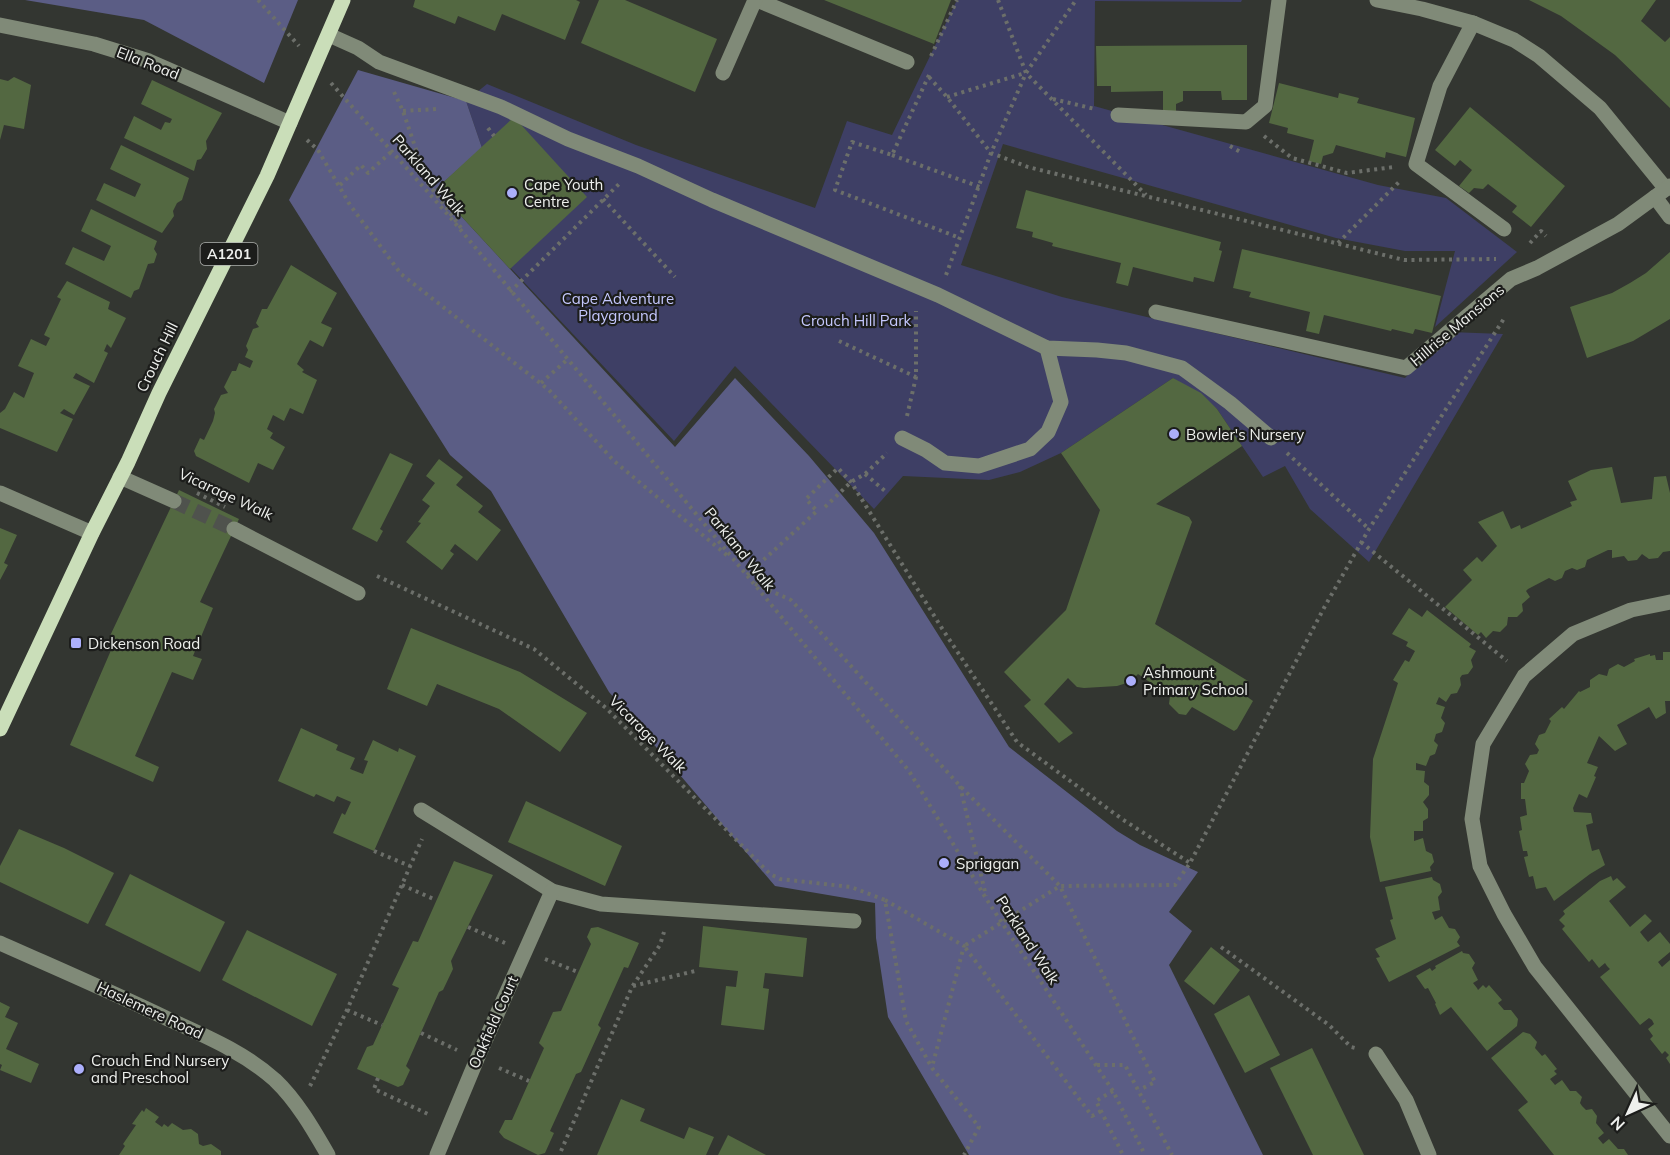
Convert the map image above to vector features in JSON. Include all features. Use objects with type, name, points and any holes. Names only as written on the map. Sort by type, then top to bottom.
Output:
[{"type":"main road","name":"Crouch Hill","points":[[0,729],[159,393],[267,176],[343,0]]},
{"type":"street","points":[[723,73],[756,0],[907,62]]},
{"type":"street","points":[[1118,115],[1246,122],[1264,106],[1279,0]]},
{"type":"street","points":[[1377,0],[1473,23],[1514,40],[1539,56],[1600,108],[1664,190],[1670,217]]},
{"type":"street","points":[[1473,23],[1440,86],[1416,164],[1504,229]]},
{"type":"street","name":"Ella Road","points":[[0,25],[94,44],[149,61],[292,118]]},
{"type":"street","points":[[327,39],[358,48],[379,62],[501,107],[568,139],[638,166],[712,200],[938,295],[1047,348],[1126,354],[1182,368],[1230,403],[1271,438]]},
{"type":"street","name":"Hillrise Mansions","points":[[1156,312],[1406,368],[1511,279],[1537,268],[1618,224],[1664,190]]},
{"type":"street","points":[[902,438],[945,463],[979,466],[1030,449],[1048,432],[1061,402],[1047,348]]},
{"type":"street","points":[[120,477],[174,501]]},
{"type":"street","points":[[0,493],[92,533]]},
{"type":"street","points":[[234,529],[358,593]]},
{"type":"street","points":[[1670,602],[1631,610],[1573,634],[1524,676],[1483,744],[1472,819],[1480,866],[1504,914],[1535,967],[1670,1136]]},
{"type":"street","points":[[427,813],[552,891],[601,904],[854,921]]},
{"type":"street","name":"Oakfield Court","points":[[437,1155],[552,891]]},
{"type":"street","name":"Haslemere Road","points":[[0,943],[109,991],[233,1050],[258,1066],[298,1107],[328,1155]]},
{"type":"street","points":[[1376,1054],[1406,1100],[1429,1155]]},
{"type":"path","points":[[258,0],[302,49]]},
{"type":"path","points":[[931,61],[932,53],[957,0]]},
{"type":"path","points":[[998,0],[1026,73],[1147,195]]},
{"type":"path","points":[[938,295],[980,188],[991,153],[1026,73],[1076,0]]},
{"type":"path","points":[[379,62],[403,111],[427,182],[511,293],[638,166]]},
{"type":"path","points":[[892,155],[930,69]]},
{"type":"path","points":[[947,97],[1026,73]]},
{"type":"path","name":"Parkland Walk","points":[[324,75],[450,217],[909,771],[987,900],[1113,1091],[1145,1155]]},
{"type":"path","points":[[928,77],[947,97],[991,153],[1028,167],[1404,260],[1503,259],[1537,268]]},
{"type":"path","points":[[1052,99],[1118,115]]},
{"type":"path","points":[[1246,122],[1292,158],[1347,173],[1416,164]]},
{"type":"path","points":[[960,238],[835,190],[852,142],[980,188]]},
{"type":"path","points":[[318,150],[350,205],[401,274],[541,383],[614,461],[736,564]]},
{"type":"path","points":[[340,186],[361,165],[368,174],[392,151]]},
{"type":"path","points":[[1338,243],[1416,164]]},
{"type":"path","points":[[603,199],[675,277]]},
{"type":"path","points":[[825,507],[851,482],[865,474],[902,438],[916,377],[915,286]]},
{"type":"path","points":[[932,1068],[964,946],[1060,886],[1175,885],[1190,863],[1361,542],[1511,308]]},
{"type":"path","points":[[839,341],[916,377]]},
{"type":"path","points":[[541,383],[568,359]]},
{"type":"path","points":[[1271,438],[1369,529]]},
{"type":"path","points":[[746,576],[817,511],[806,499],[838,468],[851,482],[943,630],[1017,742],[1122,819],[1190,863]]},
{"type":"path","points":[[865,474],[885,491]]},
{"type":"path","name":"Vicarage Walk","points":[[191,491],[234,511]]},
{"type":"path","points":[[1361,542],[1524,676]]},
{"type":"path","name":"Vicarage Walk","points":[[373,575],[534,649],[606,708],[770,874],[780,879],[852,887],[885,900],[964,946]]},
{"type":"path","points":[[752,583],[792,600],[960,786],[1060,886],[1155,1082],[1139,1090]]},
{"type":"path","points":[[960,786],[987,900]]},
{"type":"path","points":[[298,1107],[316,1077],[402,885],[427,813]]},
{"type":"path","points":[[374,851],[410,866]]},
{"type":"path","points":[[402,885],[436,900]]},
{"type":"path","points":[[885,900],[906,1021],[932,1068],[979,1127],[964,1155]]},
{"type":"path","points":[[561,1151],[632,987],[660,945],[666,927],[668,908]]},
{"type":"path","points":[[964,946],[1092,1116],[1101,1112]]},
{"type":"path","points":[[1221,947],[1329,1025],[1352,1047],[1376,1054]]},
{"type":"path","points":[[632,987],[694,971]]},
{"type":"path","points":[[347,1010],[382,1025]]},
{"type":"path","points":[[1096,1065],[1125,1065],[1172,1155]]},
{"type":"path","points":[[378,1078],[374,1089],[450,1124]]},
{"type":"path","points":[[1113,1091],[1096,1101],[1123,1155]]},
{"type":"green space","name":"Crouch Hill Park","points":[[957,0],[1242,0],[1241,2],[1095,1],[1094,106],[1378,185],[1446,198],[1517,252],[1435,327],[1455,251],[1405,251],[1336,238],[1003,144],[961,265],[1062,297],[1405,378],[1450,332],[1503,334],[1369,562],[1310,509],[1285,466],[1263,477],[1217,409],[1173,378],[1061,453],[1020,472],[989,480],[903,476],[874,509],[735,366],[674,441],[436,189],[482,148],[466,101],[487,84],[636,145],[815,208],[847,121],[892,135]]},
{"type":"shaded area","points":[[25,0],[298,0],[264,83],[144,20]]},
{"type":"shaded area","points":[[358,70],[466,101],[482,148],[436,189],[675,447],[735,378],[809,456],[874,533],[1009,747],[1117,831],[1140,845],[1198,872],[1169,912],[1192,931],[1169,965],[1263,1155],[969,1155],[888,1017],[876,938],[875,903],[775,886],[609,692],[491,491],[450,455],[289,200]]},
{"type":"building","points":[[415,0],[576,0],[580,2],[565,40],[502,14],[495,31],[458,16],[455,24],[413,7]]},
{"type":"building","points":[[599,0],[625,0],[717,39],[695,92],[581,43]]},
{"type":"building","points":[[824,0],[951,0],[934,44]]},
{"type":"building","points":[[1529,0],[1656,0],[1641,21],[1665,42],[1670,37],[1670,108],[1615,55],[1561,16]]},
{"type":"building","points":[[1247,45],[1247,100],[1222,100],[1221,91],[1183,91],[1183,101],[1176,104],[1176,112],[1163,112],[1163,91],[1111,92],[1111,86],[1097,86],[1096,46]]},
{"type":"building","points":[[14,77],[31,85],[24,129],[4,125],[0,140],[0,79],[8,81]]},
{"type":"building","points":[[152,80],[222,113],[206,141],[207,149],[201,159],[197,160],[194,171],[124,138],[134,116],[161,130],[165,122],[170,123],[172,119],[141,104]]},
{"type":"building","points":[[1279,83],[1338,98],[1339,93],[1359,98],[1357,103],[1415,118],[1406,157],[1386,152],[1385,158],[1336,145],[1333,153],[1323,156],[1321,164],[1309,161],[1314,140],[1287,133],[1288,128],[1269,123]]},
{"type":"building","points":[[1470,107],[1565,186],[1531,227],[1512,212],[1517,206],[1488,184],[1483,189],[1474,188],[1469,193],[1459,186],[1472,170],[1460,160],[1455,166],[1435,150]]},
{"type":"building","name":"Cape Youth Centre","points":[[514,117],[587,197],[510,269],[436,189]]},
{"type":"building","points":[[121,145],[189,178],[182,200],[177,203],[173,211],[174,216],[162,233],[96,200],[104,183],[135,197],[141,184],[110,169]]},
{"type":"building","points":[[1026,190],[1221,242],[1219,250],[1222,251],[1214,282],[1194,277],[1193,282],[1133,267],[1128,286],[1116,283],[1121,263],[1052,246],[1053,243],[1032,237],[1033,232],[1016,228]]},
{"type":"building","points":[[91,209],[157,241],[154,249],[157,254],[154,263],[148,264],[139,289],[134,291],[131,298],[65,264],[73,247],[104,261],[111,246],[81,231]]},
{"type":"building","points":[[1242,249],[1441,296],[1432,333],[1415,329],[1413,334],[1392,329],[1391,331],[1324,315],[1319,334],[1306,331],[1310,312],[1249,297],[1251,292],[1233,288]]},
{"type":"building","points":[[1670,252],[1670,319],[1633,341],[1587,358],[1570,307],[1612,293],[1646,273]]},
{"type":"building","points":[[291,265],[337,293],[321,323],[332,328],[323,347],[310,340],[297,364],[304,370],[302,372],[317,380],[303,414],[290,408],[284,421],[273,415],[267,429],[273,433],[270,438],[285,447],[273,470],[258,463],[249,483],[196,456],[194,451],[200,438],[204,440],[221,395],[228,393],[224,387],[232,371],[236,371],[239,363],[250,368],[253,361],[245,357],[248,350],[246,346],[253,329],[259,327],[256,323],[262,309],[267,309]]},
{"type":"building","points":[[67,281],[110,302],[108,309],[126,318],[111,348],[107,344],[104,351],[108,353],[94,383],[76,373],[73,378],[90,386],[74,415],[64,409],[60,413],[73,419],[57,452],[0,428],[0,413],[5,409],[14,392],[24,398],[34,373],[18,366],[31,339],[46,346],[50,338],[44,335],[61,299],[57,297]]},
{"type":"building","points":[[1173,378],[1201,393],[1217,409],[1242,446],[1156,504],[1189,517],[1192,522],[1155,624],[1248,681],[1242,693],[1253,701],[1234,731],[1192,707],[1186,715],[1179,714],[1169,704],[1170,696],[1138,674],[1130,682],[1117,686],[1084,688],[1077,687],[1068,678],[1044,704],[1073,733],[1059,743],[1024,706],[1031,700],[1004,672],[1066,610],[1100,510],[1061,453]]},
{"type":"building","points":[[390,453],[413,464],[380,529],[383,531],[377,542],[352,529]]},
{"type":"building","points":[[439,459],[463,477],[456,485],[483,506],[478,512],[501,530],[477,561],[455,544],[450,551],[454,554],[442,570],[406,542],[421,523],[418,522],[430,506],[422,500],[435,483],[426,476]]},
{"type":"building","points":[[1612,467],[1621,503],[1652,499],[1654,477],[1666,476],[1670,493],[1670,551],[1663,552],[1658,558],[1649,559],[1642,554],[1637,560],[1628,561],[1624,556],[1612,558],[1612,550],[1608,550],[1587,560],[1585,567],[1577,570],[1572,568],[1565,571],[1562,578],[1555,581],[1549,578],[1528,589],[1526,591],[1530,597],[1522,604],[1523,611],[1517,617],[1508,617],[1507,625],[1500,632],[1493,631],[1486,638],[1481,632],[1478,635],[1445,607],[1472,580],[1463,570],[1477,557],[1482,562],[1497,546],[1478,522],[1503,511],[1511,529],[1520,525],[1521,529],[1572,506],[1570,502],[1577,500],[1568,481],[1591,470]]},
{"type":"building","points":[[179,490],[239,519],[200,602],[213,608],[193,656],[202,659],[193,680],[172,672],[135,756],[159,767],[153,782],[70,745],[115,641],[109,638]]},
{"type":"building","points":[[0,528],[17,535],[4,563],[8,565],[0,580]]},
{"type":"building","points":[[1409,608],[1422,617],[1427,610],[1471,644],[1469,647],[1476,651],[1471,660],[1473,667],[1468,674],[1460,678],[1461,685],[1457,693],[1451,694],[1446,702],[1439,697],[1436,704],[1445,707],[1441,718],[1445,723],[1442,732],[1436,734],[1434,741],[1438,745],[1435,754],[1430,756],[1426,766],[1416,763],[1416,770],[1425,771],[1424,782],[1429,786],[1429,795],[1423,802],[1428,809],[1428,818],[1423,821],[1423,831],[1414,831],[1414,841],[1423,838],[1426,851],[1432,854],[1434,862],[1430,867],[1431,871],[1380,882],[1370,837],[1373,759],[1398,683],[1393,680],[1405,660],[1409,662],[1415,651],[1406,646],[1408,642],[1392,634]]},
{"type":"building","points":[[411,628],[520,672],[587,713],[560,752],[499,709],[437,684],[427,706],[387,689]]},
{"type":"building","points":[[1663,652],[1670,652],[1670,701],[1665,701],[1666,713],[1656,719],[1649,707],[1617,725],[1627,744],[1615,751],[1599,736],[1587,763],[1598,767],[1594,776],[1596,777],[1587,798],[1579,794],[1573,808],[1574,812],[1591,813],[1593,823],[1586,825],[1592,851],[1599,849],[1605,865],[1554,901],[1546,887],[1536,889],[1533,876],[1529,877],[1524,857],[1528,856],[1527,851],[1523,851],[1519,831],[1522,830],[1520,817],[1527,815],[1525,799],[1521,799],[1521,783],[1524,783],[1529,771],[1525,764],[1530,755],[1537,754],[1539,750],[1535,744],[1539,735],[1545,733],[1551,721],[1549,719],[1562,707],[1564,709],[1579,691],[1590,687],[1590,680],[1599,674],[1607,676],[1609,669],[1618,664],[1624,667],[1635,661],[1634,659],[1650,654],[1650,656],[1655,655],[1656,660],[1663,660]]},
{"type":"building","points":[[301,728],[338,745],[336,750],[355,758],[350,769],[363,774],[368,761],[364,760],[373,740],[398,752],[399,748],[416,756],[374,851],[333,833],[342,813],[345,815],[351,802],[337,796],[334,802],[316,794],[314,797],[278,781]]},
{"type":"building","points":[[526,801],[622,846],[605,886],[508,842]]},
{"type":"building","points":[[19,829],[114,873],[88,924],[0,882],[0,866]]},
{"type":"building","points":[[454,861],[493,875],[451,961],[453,969],[443,990],[439,992],[406,1066],[410,1070],[403,1085],[398,1087],[357,1069],[367,1047],[373,1045],[399,988],[392,985],[413,941],[418,942]]},
{"type":"building","points":[[130,874],[225,922],[200,972],[105,925]]},
{"type":"building","points":[[1611,876],[1613,881],[1617,878],[1626,887],[1609,901],[1630,927],[1645,914],[1652,921],[1640,932],[1648,942],[1660,932],[1670,944],[1670,952],[1658,962],[1662,967],[1670,960],[1670,1064],[1666,1058],[1669,1055],[1665,1051],[1662,1054],[1650,1039],[1653,1036],[1648,1029],[1654,1024],[1652,1020],[1649,1018],[1640,1025],[1600,977],[1610,969],[1605,963],[1599,968],[1592,959],[1589,962],[1562,929],[1565,926],[1559,920],[1565,914],[1563,911],[1600,881]]},
{"type":"building","points":[[1432,877],[1440,884],[1442,892],[1438,897],[1440,910],[1432,912],[1435,920],[1442,916],[1449,928],[1455,929],[1460,937],[1457,942],[1460,946],[1389,982],[1376,958],[1380,957],[1375,949],[1396,939],[1390,920],[1393,919],[1385,887]]},
{"type":"building","points":[[703,926],[807,938],[803,977],[765,973],[763,988],[769,989],[764,1030],[721,1025],[726,986],[736,987],[738,971],[699,967]]},
{"type":"building","points":[[598,927],[639,943],[628,968],[624,967],[598,1025],[601,1028],[581,1072],[576,1074],[550,1131],[554,1133],[545,1153],[538,1155],[504,1138],[499,1132],[505,1120],[512,1120],[544,1048],[539,1043],[553,1012],[561,1011],[591,944],[587,937],[591,928]]},
{"type":"building","points":[[247,930],[337,974],[312,1026],[222,980]]},
{"type":"building","points":[[1211,947],[1240,970],[1214,1005],[1184,981]]},
{"type":"building","points":[[1462,951],[1469,954],[1475,963],[1472,968],[1478,980],[1473,983],[1478,990],[1483,985],[1486,988],[1489,985],[1502,1000],[1498,1003],[1504,1010],[1511,1010],[1518,1019],[1517,1026],[1487,1051],[1451,1007],[1440,1015],[1428,988],[1425,989],[1416,976],[1430,968],[1432,971],[1436,968],[1435,966]]},
{"type":"building","points":[[1249,995],[1280,1055],[1245,1073],[1214,1014]]},
{"type":"building","points":[[0,1002],[10,1007],[5,1017],[18,1023],[6,1049],[39,1064],[31,1083],[0,1070],[2,1065],[0,1064]]},
{"type":"building","points":[[1523,1032],[1530,1034],[1537,1042],[1535,1048],[1542,1056],[1545,1054],[1557,1069],[1554,1071],[1557,1074],[1550,1079],[1555,1085],[1562,1080],[1570,1091],[1576,1091],[1582,1097],[1580,1103],[1582,1106],[1586,1110],[1592,1109],[1597,1116],[1596,1123],[1604,1133],[1598,1138],[1603,1144],[1609,1139],[1618,1149],[1624,1149],[1628,1155],[1554,1155],[1518,1110],[1528,1102],[1491,1058]]},
{"type":"building","points":[[1312,1048],[1364,1155],[1313,1155],[1270,1068]]},
{"type":"building","points":[[621,1099],[645,1109],[640,1121],[684,1139],[689,1127],[714,1137],[706,1155],[597,1155]]},
{"type":"building","points":[[146,1108],[159,1117],[155,1122],[162,1127],[164,1124],[168,1127],[172,1123],[183,1130],[191,1129],[198,1134],[199,1144],[203,1146],[211,1144],[221,1151],[221,1155],[119,1155],[125,1146],[123,1144],[136,1125],[132,1124]]},
{"type":"building","points":[[728,1135],[766,1155],[718,1155]]},
{"type":"tunnel","points":[[174,501],[234,529]]},
{"type":"place","name":"Cape Youth Centre","points":[[512,193]]},
{"type":"place","name":"Bowler's Nursery","points":[[1174,434]]},
{"type":"place","name":"Dickenson Road","points":[[76,643]]},
{"type":"place","name":"Ashmount Primary School","points":[[1131,681]]},
{"type":"place","name":"Spriggan","points":[[944,863]]},
{"type":"place","name":"Crouch End Nursery and Preschool","points":[[79,1069]]},
{"type":"park label","name":"Cape Adventure Playground","points":[[618,306]]}]
